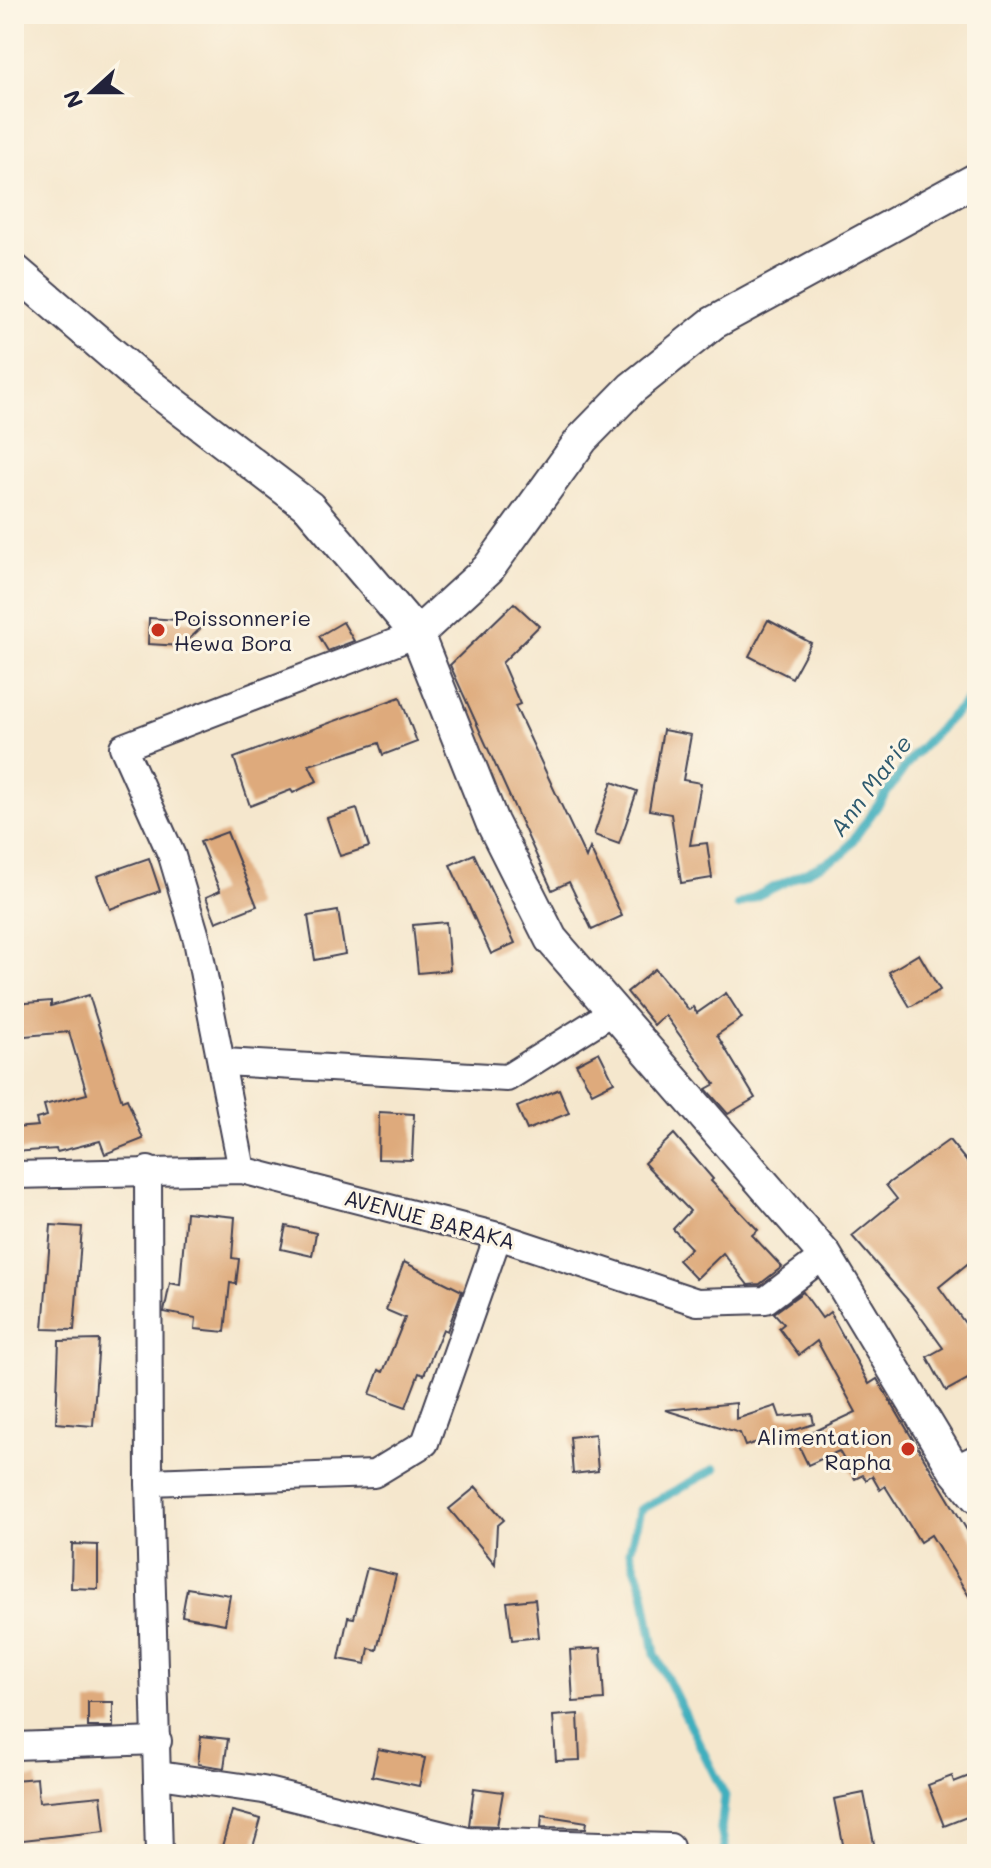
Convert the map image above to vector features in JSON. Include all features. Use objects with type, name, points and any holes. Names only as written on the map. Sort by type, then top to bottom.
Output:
[{"type":"street","points":[[242,1170],[224,1062],[197,940],[172,856],[123,747],[417,634],[488,569],[582,439],[632,388],[713,323],[977,179]]},
{"type":"street","points":[[14,270],[139,377],[309,507],[417,634],[492,822],[551,939],[825,1255],[966,1463],[977,1497]]},
{"type":"street","points":[[224,1062],[507,1078],[612,1012]]},
{"type":"street","points":[[148,1170],[149,1482],[159,1854]]},
{"type":"street","name":"AVENUE BARAKA","points":[[14,1175],[242,1170],[498,1236],[697,1302],[766,1300],[825,1255]]},
{"type":"street","points":[[149,1482],[374,1474],[425,1443],[498,1236]]},
{"type":"street","points":[[14,1746],[158,1741]]},
{"type":"street","points":[[159,1775],[263,1790],[468,1841],[670,1847]]},
{"type":"building","points":[[514,603],[539,626],[502,663],[520,704],[515,706],[586,858],[590,848],[622,916],[592,930],[569,882],[552,890],[450,665]]},
{"type":"building","points":[[149,618],[207,622],[182,646],[148,644]]},
{"type":"building","points":[[768,620],[811,643],[792,678],[749,656]]},
{"type":"building","points":[[343,622],[354,641],[328,651],[319,636]]},
{"type":"building","points":[[400,697],[417,742],[383,755],[379,743],[309,765],[317,781],[293,793],[291,790],[250,806],[234,758]]},
{"type":"building","points":[[663,730],[691,735],[683,780],[701,783],[690,845],[707,843],[712,878],[681,883],[671,814],[649,810]]},
{"type":"building","points":[[612,782],[637,791],[619,844],[594,835]]},
{"type":"building","points":[[357,809],[369,847],[340,856],[327,818]]},
{"type":"building","points":[[227,832],[257,906],[216,922],[206,897],[220,891],[200,842]]},
{"type":"building","points":[[474,854],[515,943],[491,954],[450,865]]},
{"type":"building","points":[[149,858],[160,891],[110,909],[97,876]]},
{"type":"building","points":[[338,911],[345,954],[315,960],[308,916]]},
{"type":"building","points":[[446,922],[450,970],[418,973],[413,925]]},
{"type":"building","points":[[919,954],[940,990],[910,1007],[889,972]]},
{"type":"building","points":[[655,969],[689,1010],[693,1007],[697,1013],[726,993],[742,1018],[717,1035],[755,1098],[728,1114],[706,1089],[715,1084],[665,1015],[654,1025],[627,992]]},
{"type":"building","points":[[89,995],[122,1101],[127,1099],[143,1139],[105,1154],[100,1141],[57,1152],[56,1149],[14,1152],[14,1128],[38,1126],[36,1119],[47,1116],[44,1105],[87,1094],[69,1032],[14,1037],[14,1004],[51,1001],[51,1006]]},
{"type":"building","points":[[599,1052],[614,1082],[592,1093],[576,1064]]},
{"type":"building","points":[[559,1089],[569,1113],[527,1130],[517,1107]]},
{"type":"building","points":[[379,1112],[414,1114],[412,1160],[378,1159]]},
{"type":"building","points":[[674,1134],[713,1179],[711,1181],[758,1230],[752,1235],[782,1267],[760,1284],[748,1285],[723,1253],[696,1279],[678,1260],[691,1248],[673,1229],[690,1211],[644,1163]]},
{"type":"building","points":[[949,1140],[977,1174],[977,1256],[939,1287],[977,1340],[977,1374],[946,1391],[927,1357],[943,1348],[912,1305],[852,1236],[897,1199],[886,1185]]},
{"type":"building","points":[[186,1212],[235,1217],[232,1258],[239,1259],[236,1284],[230,1283],[225,1332],[195,1329],[196,1318],[164,1312],[170,1283],[180,1285]]},
{"type":"building","points":[[51,1225],[82,1227],[74,1330],[43,1329]]},
{"type":"building","points":[[286,1226],[316,1233],[312,1256],[281,1249]]},
{"type":"building","points":[[404,1262],[462,1291],[447,1331],[443,1329],[424,1375],[419,1373],[406,1407],[370,1394],[379,1370],[383,1372],[405,1318],[386,1310]]},
{"type":"building","points":[[803,1292],[822,1318],[830,1312],[869,1384],[877,1379],[977,1547],[977,1609],[931,1535],[920,1542],[885,1486],[880,1490],[872,1476],[866,1480],[863,1475],[855,1479],[839,1451],[808,1465],[796,1440],[856,1412],[817,1341],[799,1355],[779,1328],[784,1324],[774,1313]]},
{"type":"building","points":[[99,1340],[93,1426],[56,1423],[59,1341]]},
{"type":"building","points":[[736,1403],[736,1419],[776,1406],[780,1417],[812,1414],[814,1424],[745,1446],[740,1433],[665,1410]]},
{"type":"building","points":[[595,1434],[598,1471],[573,1474],[570,1437]]},
{"type":"building","points":[[476,1487],[504,1520],[497,1526],[495,1564],[449,1509]]},
{"type":"building","points":[[72,1544],[98,1545],[98,1589],[71,1588]]},
{"type":"building","points":[[367,1568],[396,1575],[377,1650],[369,1648],[366,1664],[339,1659],[348,1617],[354,1618]]},
{"type":"building","points":[[187,1588],[230,1595],[225,1624],[182,1616]]},
{"type":"building","points":[[535,1599],[539,1637],[512,1640],[507,1602]]},
{"type":"building","points":[[601,1648],[604,1700],[573,1702],[570,1650]]},
{"type":"building","points":[[88,1702],[113,1702],[113,1727],[88,1727]]},
{"type":"building","points":[[578,1714],[580,1760],[556,1761],[553,1716]]},
{"type":"building","points":[[201,1736],[228,1739],[224,1768],[198,1764]]},
{"type":"building","points":[[378,1749],[425,1758],[419,1786],[372,1776]]},
{"type":"building","points":[[977,1773],[977,1813],[944,1826],[928,1785],[952,1776],[954,1782]]},
{"type":"building","points":[[37,1778],[39,1802],[101,1796],[105,1831],[14,1841],[14,1780]]},
{"type":"building","points":[[474,1788],[503,1792],[497,1826],[469,1825]]},
{"type":"building","points":[[864,1793],[876,1854],[845,1854],[834,1799]]},
{"type":"building","points":[[232,1811],[261,1819],[251,1854],[221,1850]]},
{"type":"building","points":[[542,1815],[587,1822],[586,1828],[541,1827]]},
{"type":"waterway","name":"Ann Marie","points":[[738,905],[843,854],[913,756],[977,690]]},
{"type":"waterway","points":[[715,1469],[640,1510],[630,1551],[644,1592],[655,1654],[725,1796],[721,1829],[726,1854]]},
{"type":"place","name":"Poissonnerie Hewa Bora","points":[[158,630]]},
{"type":"place","name":"Alimentation Rapha","points":[[908,1449]]}]
